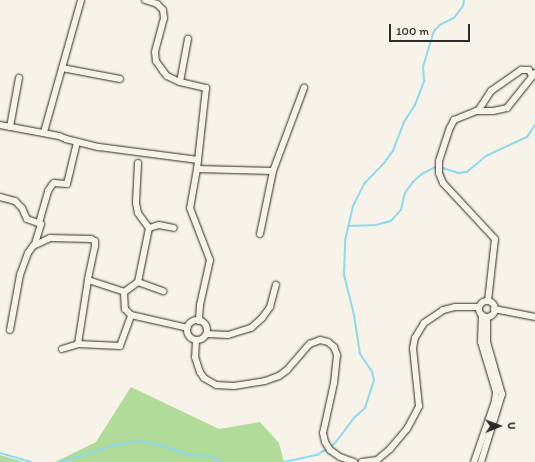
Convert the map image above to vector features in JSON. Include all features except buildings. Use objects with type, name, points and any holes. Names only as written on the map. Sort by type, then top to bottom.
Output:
[{"type":"street","points":[[44,132],[81,0]]},
{"type":"street","points":[[145,0],[157,4],[163,10],[164,18],[155,52],[156,61],[167,76],[180,82],[206,88],[197,169],[190,208],[210,260],[200,306],[199,321]]},
{"type":"street","points":[[180,82],[188,39]]},
{"type":"street","points":[[62,68],[120,79]]},
{"type":"street","points":[[478,111],[491,91],[521,70],[529,70],[534,74],[507,108],[493,111],[469,112],[454,120],[441,153],[438,169],[443,183],[495,239],[488,301]]},
{"type":"street","points":[[10,127],[19,78]]},
{"type":"street","points":[[260,234],[273,171],[304,88]]},
{"type":"street","points":[[0,125],[44,132],[77,142],[130,152],[198,160]]},
{"type":"street","points":[[10,330],[20,275],[28,253],[35,244],[41,226],[39,223],[48,191],[54,183],[67,184],[77,142]]},
{"type":"street","points":[[124,292],[138,282],[149,228],[138,213],[136,203],[138,163]]},
{"type":"street","points":[[197,169],[273,171]]},
{"type":"street","points":[[0,197],[15,201],[22,208],[27,219],[39,223]]},
{"type":"street","points":[[149,228],[160,225],[174,228]]},
{"type":"street","points":[[35,244],[50,238],[91,239],[95,241],[78,344]]},
{"type":"street","points":[[88,280],[124,292]]},
{"type":"street","points":[[138,282],[163,291]]},
{"type":"street","points":[[207,334],[228,335],[251,328],[270,308],[276,286]]},
{"type":"street","points":[[124,292],[125,308],[131,315],[188,328]]},
{"type":"street","points":[[479,307],[483,302],[488,301],[493,304],[494,309],[492,315],[484,316]]},
{"type":"street","points":[[362,462],[377,460],[390,449],[407,429],[419,406],[413,348],[415,338],[424,323],[443,310],[455,307],[479,307]]},
{"type":"street","points":[[474,462],[490,424],[501,404],[502,391],[487,342],[484,316],[479,307]]},
{"type":"street","points":[[494,309],[535,318]]},
{"type":"street","points":[[62,349],[78,344],[120,346],[131,315]]},
{"type":"street","points":[[199,321],[206,325],[207,334],[203,339],[196,340],[190,338],[188,328],[192,322],[199,321]]},
{"type":"street","points":[[196,340],[195,357],[200,372],[204,378],[216,385],[234,386],[265,381],[279,376],[287,370],[310,344],[320,340],[328,342],[334,347],[337,355],[334,383],[324,433],[325,442],[330,450],[340,457],[354,462]]},
{"type":"street","points":[[481,462],[490,424]]},
{"type":"green space","points":[[131,387],[219,429],[260,422],[279,443],[284,462],[55,462],[96,442]]},
{"type":"green space","points":[[0,455],[24,462],[0,462]]},
{"type":"waterway","points":[[331,447],[355,417],[365,408],[374,380],[372,372],[360,354],[354,315],[344,275],[345,241],[353,206],[364,184],[385,162],[393,151],[404,122],[415,105],[424,81],[423,67],[434,31],[440,25],[454,18],[463,6],[464,0]]},
{"type":"waterway","points":[[440,167],[458,173],[467,172],[486,156],[527,137],[535,125]]},
{"type":"waterway","points":[[348,226],[376,225],[391,221],[401,210],[405,193],[413,182],[422,174],[436,167]]},
{"type":"waterway","points":[[61,462],[115,445],[139,441],[161,445],[190,455],[211,456],[223,462]]},
{"type":"waterway","points":[[284,462],[317,455],[327,449]]},
{"type":"waterway","points":[[0,453],[31,462]]}]
